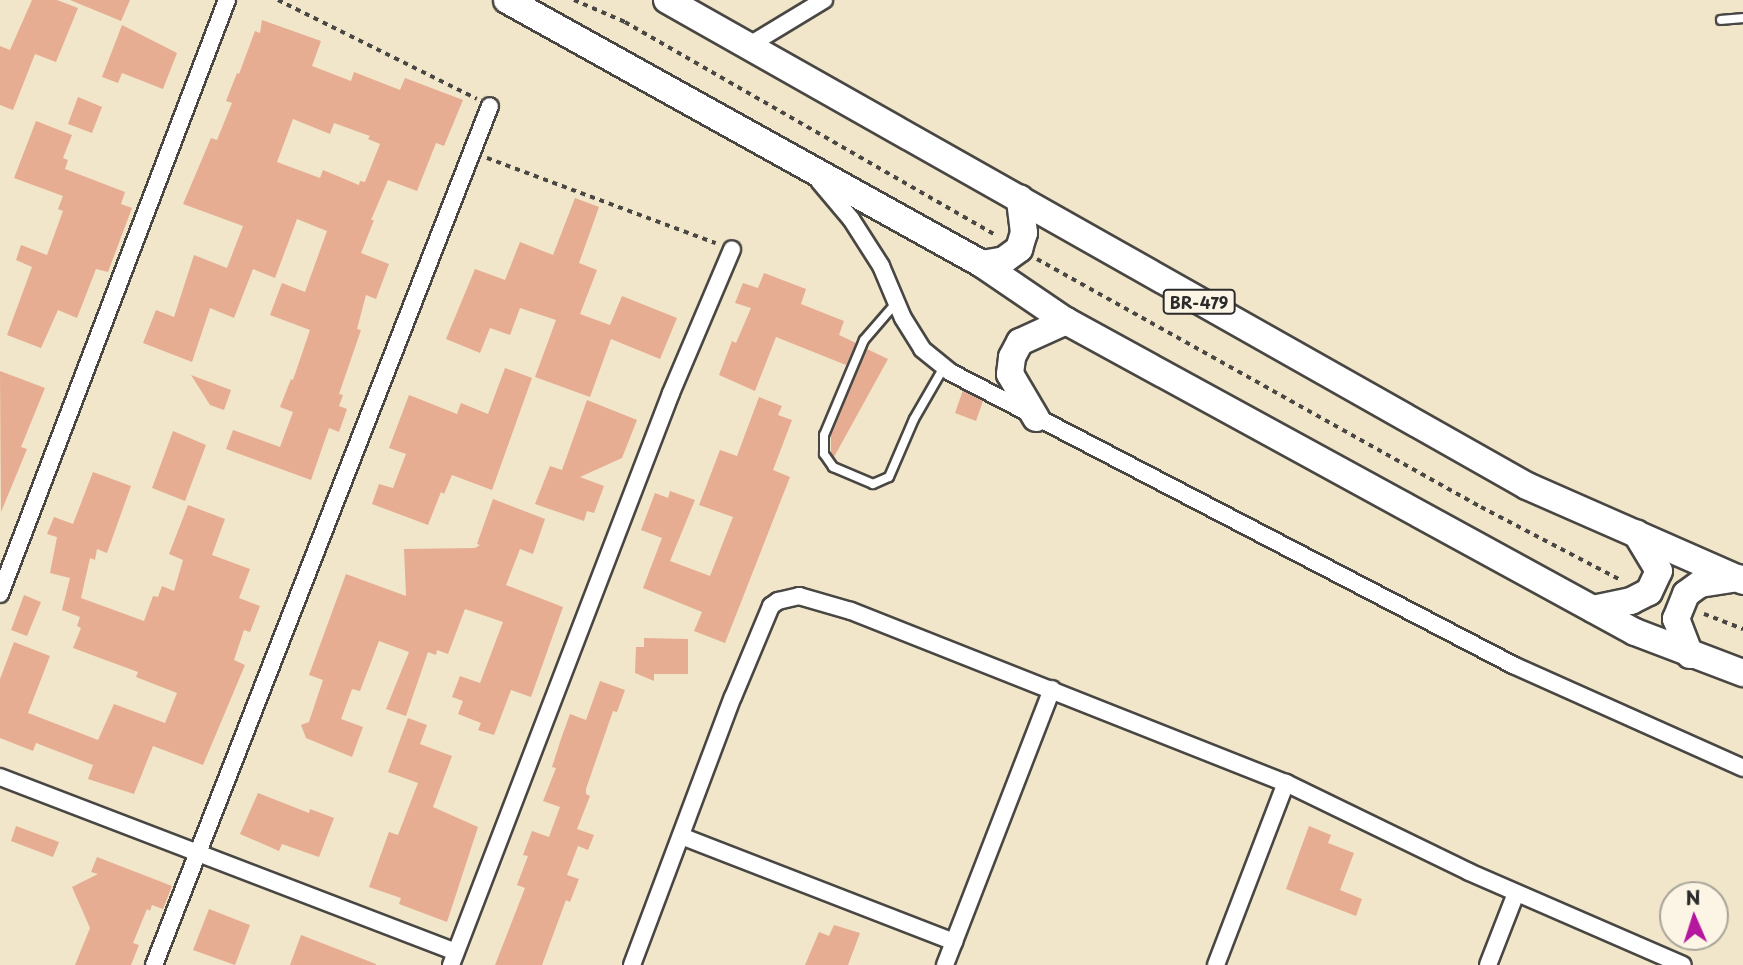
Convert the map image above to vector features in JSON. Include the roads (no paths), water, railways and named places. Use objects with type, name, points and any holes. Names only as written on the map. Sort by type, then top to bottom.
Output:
[{"type":"main road","points":[[507,0],[982,264],[1066,321],[1635,632],[1743,673]]},
{"type":"main road","name":"BR-479","points":[[667,0],[1527,486],[1741,579]]},
{"type":"main road","points":[[982,264],[1004,260],[1018,249],[1024,233],[1020,198]]},
{"type":"main road","points":[[1036,418],[1010,374],[1012,357],[1020,342],[1066,321]]},
{"type":"main road","points":[[1593,609],[1631,601],[1649,592],[1659,571],[1636,533]]},
{"type":"main road","points":[[1690,654],[1676,619],[1686,594],[1700,584],[1741,579]]},
{"type":"street","points":[[0,594],[227,0]]},
{"type":"street","points":[[748,46],[824,0]]},
{"type":"street","points":[[155,965],[491,106]]},
{"type":"street","points":[[807,166],[851,219],[881,266],[896,303],[922,349],[944,367],[1036,418],[1513,665],[1743,768]]},
{"type":"street","points":[[0,777],[197,853],[453,958],[671,393],[732,249]]},
{"type":"street","points":[[632,965],[733,697],[771,607],[778,601],[799,596],[823,600],[1286,783],[1516,892],[1683,965]]},
{"type":"street","points":[[945,965],[1052,689]]},
{"type":"street","points":[[1216,965],[1286,783]]},
{"type":"street","points":[[681,836],[954,942]]},
{"type":"street","points":[[1488,965],[1516,892]]},
{"type":"lane","points":[[1721,20],[1743,18]]},
{"type":"lane","points":[[896,303],[864,340],[824,435],[824,454],[833,467],[873,484],[889,477],[915,419],[944,367]]}]
